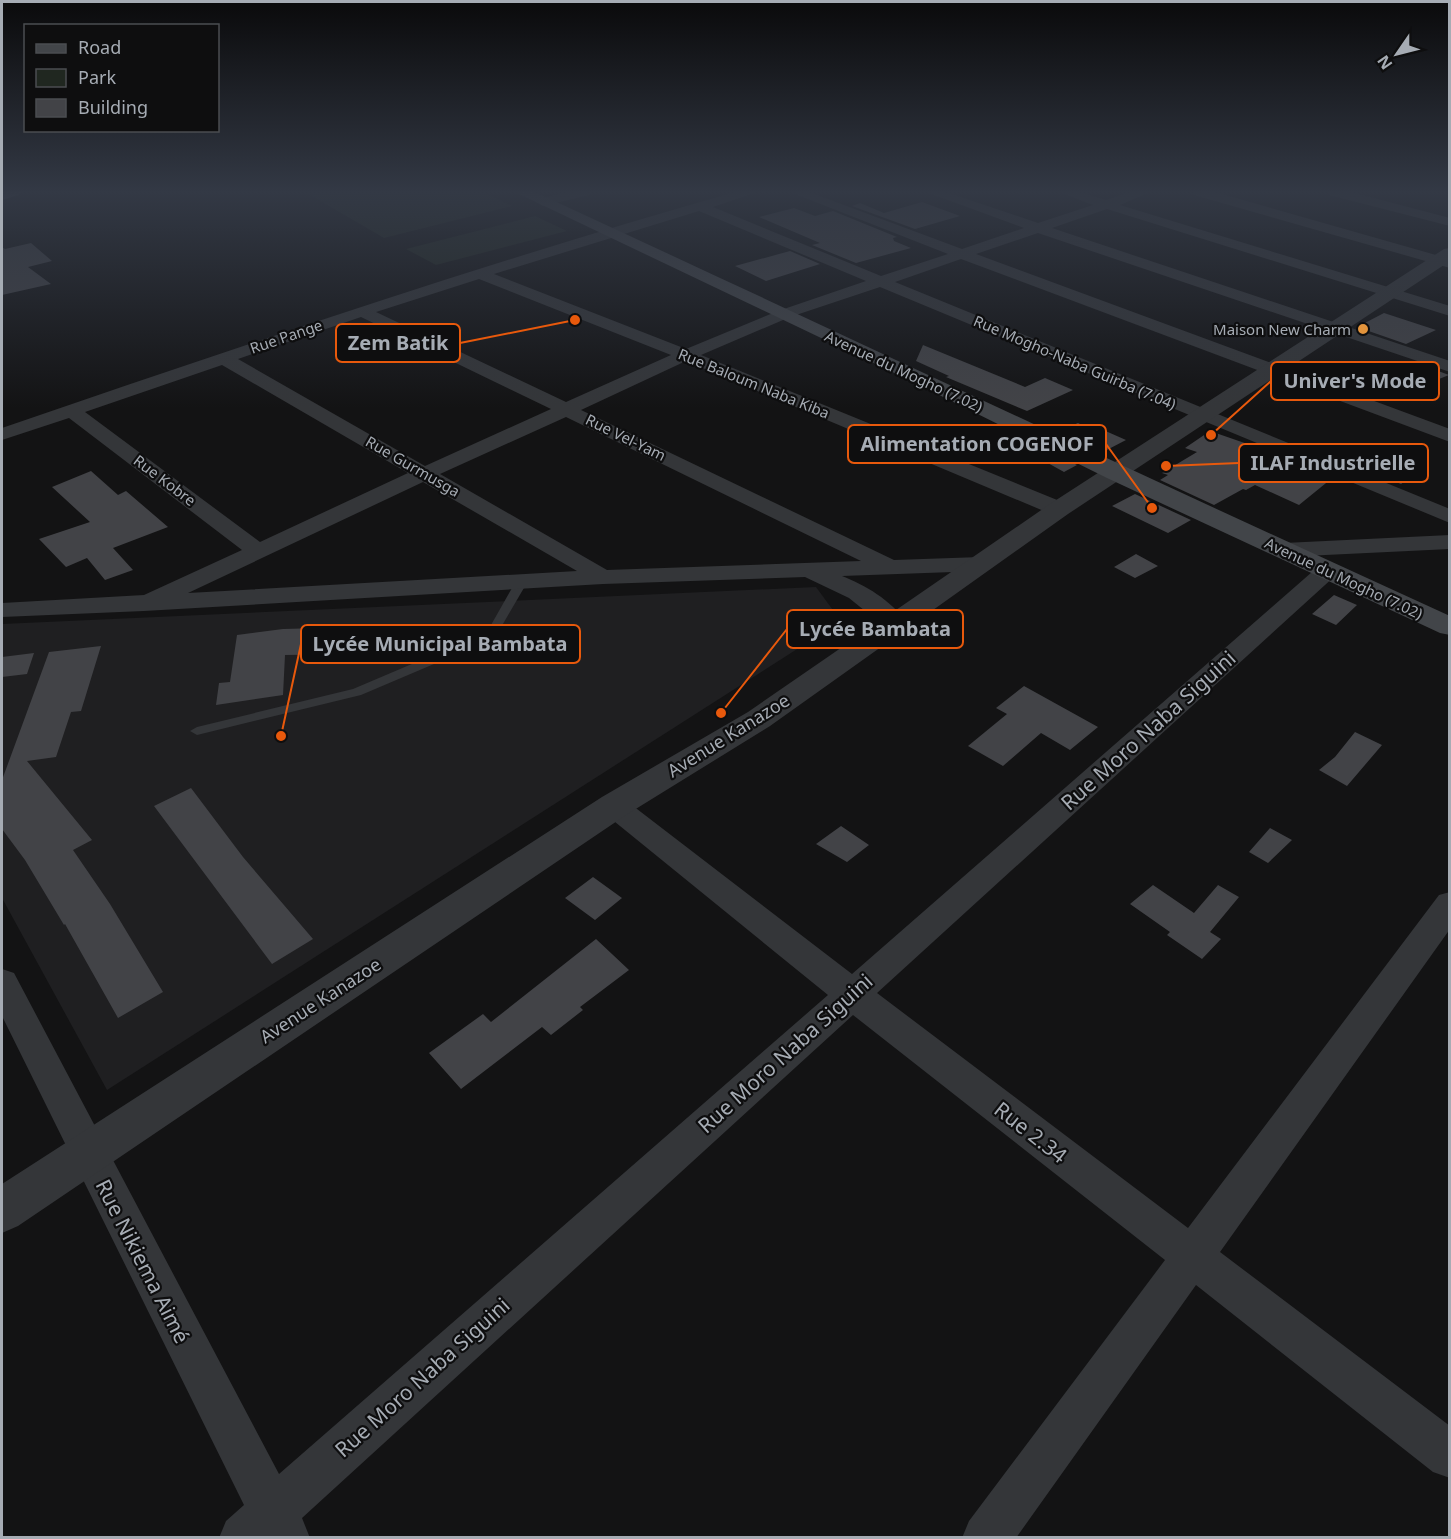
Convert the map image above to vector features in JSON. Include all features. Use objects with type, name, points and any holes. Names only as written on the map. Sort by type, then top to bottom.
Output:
[{"type":"main road","name":"Avenue du Mogho (7.02)","points":[[674,264],[1115,473],[1449,627]]},
{"type":"street","name":"Rue Pange","points":[[2,434],[362,311],[512,264]]},
{"type":"street","name":"Rue Mogho-Naba Guirba (7.04)","points":[[838,264],[1449,518]]},
{"type":"street","points":[[144,604],[257,550],[686,356],[784,315],[935,264]]},
{"type":"street","points":[[985,264],[1449,436]]},
{"type":"street","points":[[1143,264],[1449,367]]},
{"type":"street","points":[[1296,264],[1449,311]]},
{"type":"street","name":"Avenue Kanazoe","points":[[2,1210],[614,806],[759,719],[894,622],[1059,509],[1388,292],[1438,264]]},
{"type":"street","name":"Rue Baloum Naba Kiba","points":[[480,274],[1059,509]]},
{"type":"street","name":"Rue Vel-Yam","points":[[362,311],[569,409],[889,566]]},
{"type":"street","name":"Rue Gurmusga","points":[[223,358],[603,577]]},
{"type":"street","name":"Rue Kobre","points":[[72,411],[257,550]]},
{"type":"street","points":[[1284,550],[1449,542]]},
{"type":"street","points":[[2,589],[11,610],[144,604],[373,588],[603,577],[981,564]]},
{"type":"street","points":[[802,569],[836,580],[864,595],[879,605],[894,622]]},
{"type":"street","name":"Rue Moro Naba Siguini","points":[[267,1528],[852,994],[1328,570]]},
{"type":"street","name":"Rue 2.34","points":[[614,806],[852,994],[1449,1455]]},
{"type":"street","points":[[986,1538],[1449,904]]},
{"type":"street","name":"Rue Nikiema Aimé","points":[[2,983],[88,1154],[267,1528]]},
{"type":"lane","points":[[197,731],[357,692],[449,654],[496,627],[522,581]]},
{"type":"shaded area","points":[[816,587],[841,621],[107,1090],[2,898],[2,624]]},
{"type":"building","points":[[2,264],[41,264],[28,267],[51,284],[2,295]]},
{"type":"building","points":[[743,264],[820,264],[766,281],[735,266]]},
{"type":"building","points":[[1384,313],[1436,330],[1406,344],[1357,327]]},
{"type":"building","points":[[923,345],[1025,387],[1045,378],[1073,390],[1027,411],[946,377],[949,376],[916,361]]},
{"type":"building","points":[[1422,365],[1449,375],[1434,381],[1414,398],[1391,389],[1406,378],[1401,376]]},
{"type":"building","points":[[1078,423],[1096,432],[1101,429],[1126,440],[1101,453],[1056,432]]},
{"type":"building","points":[[1210,431],[1259,448],[1331,479],[1299,505],[1255,485],[1214,505],[1160,480],[1168,475],[1162,473],[1197,452],[1185,448]]},
{"type":"building","points":[[1029,442],[1077,465],[1064,472],[1017,446]]},
{"type":"building","points":[[1391,454],[1425,467],[1401,484],[1367,470]]},
{"type":"building","points":[[91,471],[118,495],[126,491],[168,527],[113,548],[133,570],[105,580],[87,558],[66,567],[39,539],[90,522],[52,487]]},
{"type":"building","points":[[1135,494],[1191,520],[1168,533],[1112,506]]},
{"type":"building","points":[[1136,554],[1158,566],[1135,578],[1114,567]]},
{"type":"building","points":[[1334,595],[1357,605],[1336,625],[1312,614]]},
{"type":"building","points":[[358,627],[350,654],[285,655],[283,695],[216,705],[219,683],[230,682],[237,635],[283,629]]},
{"type":"building","points":[[101,646],[81,711],[71,712],[56,757],[27,761],[92,840],[73,850],[110,904],[163,992],[118,1018],[65,924],[25,860],[2,829],[2,780],[49,652]]},
{"type":"building","points":[[34,653],[27,674],[2,677],[2,657]]},
{"type":"building","points":[[1024,686],[1098,727],[1070,750],[1041,733],[1003,766],[968,746],[1007,714],[996,708]]},
{"type":"building","points":[[1355,732],[1382,745],[1347,786],[1319,770],[1335,757]]},
{"type":"building","points":[[191,788],[243,857],[313,939],[272,964],[154,806]]},
{"type":"building","points":[[841,826],[869,845],[847,862],[816,844]]},
{"type":"building","points":[[1270,828],[1292,840],[1268,863],[1249,852]]},
{"type":"building","points":[[593,877],[622,898],[595,920],[565,898]]},
{"type":"building","points":[[1153,885],[1194,913],[1218,885],[1239,897],[1210,932],[1221,939],[1202,959],[1167,935],[1170,932],[1130,904]]},
{"type":"building","points":[[596,939],[629,970],[580,1007],[583,1010],[551,1035],[542,1027],[461,1089],[429,1053],[483,1014],[491,1022]]},
{"type":"place","name":"Zem Batik","points":[[575,320]]},
{"type":"place","name":"Maison New Charm","points":[[1363,329]]},
{"type":"place","name":"Univer's Mode","points":[[1211,435]]},
{"type":"place","name":"ILAF Industrielle","points":[[1166,466]]},
{"type":"place","name":"Alimentation COGENOF","points":[[1152,508]]},
{"type":"place","name":"Lycée Bambata","points":[[721,713]]},
{"type":"place","name":"Lycée Municipal Bambata","points":[[281,736]]}]
